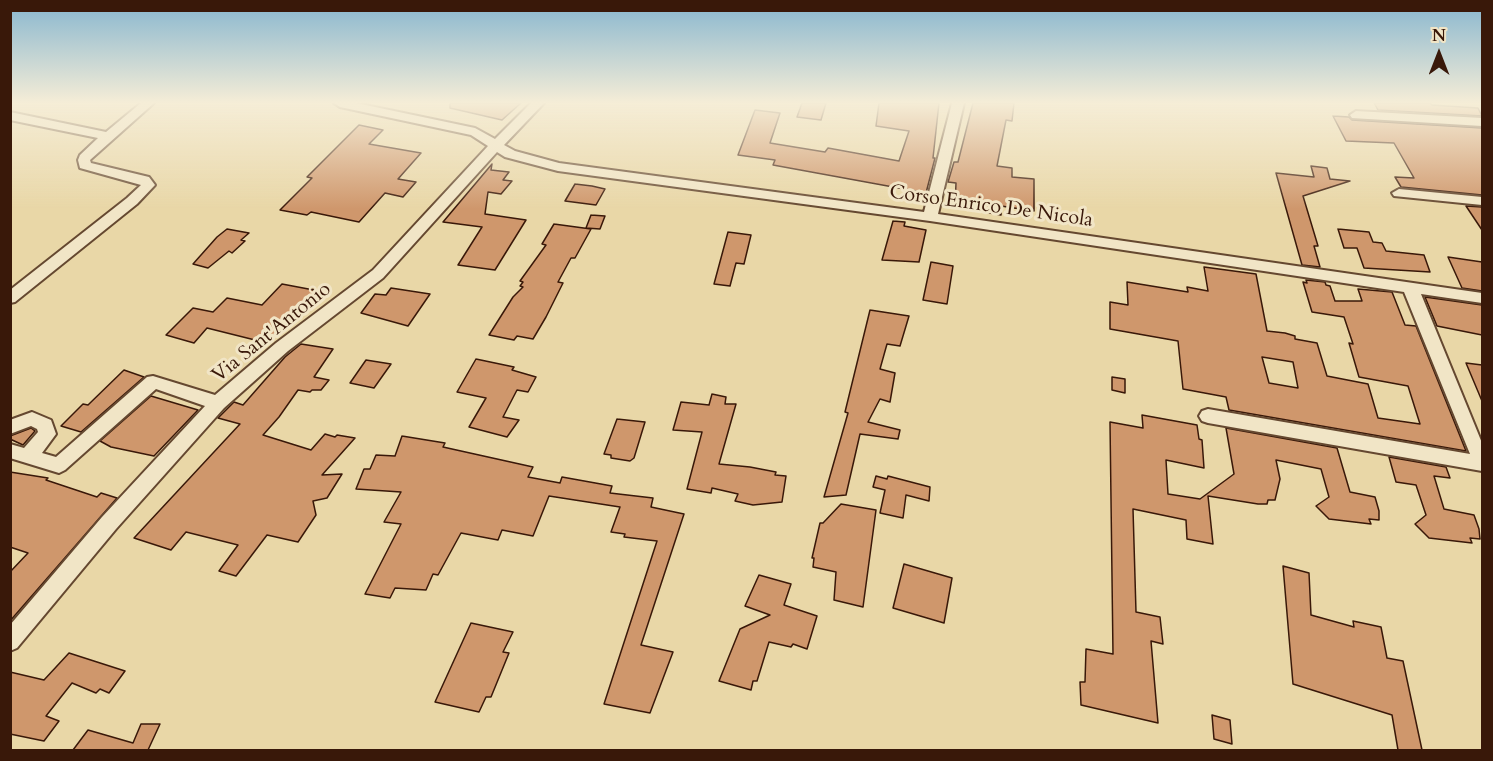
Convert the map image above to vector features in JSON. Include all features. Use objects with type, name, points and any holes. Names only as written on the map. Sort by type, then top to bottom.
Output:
[{"type":"street","points":[[10,298],[147,187],[148,182],[144,180],[86,165],[84,160],[87,155],[105,139]]},
{"type":"street","name":"Corso Enrico De Nicola","points":[[484,139],[496,147],[522,158],[558,167],[930,217],[1482,298]]},
{"type":"street","name":"Via Sant'Antonio","points":[[10,641],[109,523],[218,403],[282,346],[329,314],[378,274],[504,139]]},
{"type":"street","points":[[930,217],[949,139]]},
{"type":"street","points":[[1399,193],[1482,201]]},
{"type":"street","points":[[1410,287],[1482,464]]},
{"type":"street","points":[[10,451],[59,465],[153,382],[218,403]]},
{"type":"street","points":[[1208,416],[1482,464]]},
{"type":"street","points":[[10,427],[32,419],[45,425],[47,434],[29,455]]},
{"type":"building","points":[[345,139],[374,139],[369,144],[421,153],[398,179],[416,182],[403,197],[385,193],[359,222],[311,212],[307,215],[280,210],[312,178],[307,177]]},
{"type":"building","points":[[744,139],[771,139],[770,143],[825,152],[828,148],[899,161],[906,139],[935,139],[933,158],[935,158],[926,193],[773,165],[775,160],[738,155]]},
{"type":"building","points":[[964,139],[1002,139],[997,166],[1012,168],[1012,177],[1034,179],[1034,211],[1001,206],[1001,215],[955,207],[956,183],[948,182],[954,162],[958,162]]},
{"type":"building","points":[[1345,139],[1482,139],[1482,195],[1401,187],[1395,177],[1414,178],[1394,143],[1346,141]]},
{"type":"building","points":[[492,164],[491,170],[509,172],[503,180],[512,181],[501,194],[488,192],[485,214],[526,220],[495,270],[458,265],[482,227],[443,222]]},
{"type":"building","points":[[1311,166],[1327,168],[1330,179],[1350,181],[1303,196],[1318,246],[1314,246],[1320,267],[1302,265],[1276,173],[1314,177]]},
{"type":"building","points":[[575,184],[605,189],[596,205],[565,201]]},
{"type":"building","points":[[1466,206],[1482,207],[1482,230]]},
{"type":"building","points":[[591,215],[605,216],[600,229],[586,228]]},
{"type":"building","points":[[893,221],[905,222],[904,226],[926,230],[919,262],[882,260]]},
{"type":"building","points":[[554,224],[591,229],[558,282],[563,283],[546,317],[533,339],[517,336],[514,340],[489,335],[513,297],[523,287],[520,286],[523,282],[520,281],[546,245],[542,244]]},
{"type":"building","points":[[227,229],[249,233],[241,240],[245,241],[232,253],[229,251],[208,268],[193,264],[217,237]]},
{"type":"building","points":[[1338,229],[1369,232],[1373,242],[1382,243],[1386,251],[1424,255],[1430,272],[1364,268],[1357,248],[1344,248]]},
{"type":"building","points":[[728,232],[751,235],[744,264],[736,263],[730,286],[714,284]]},
{"type":"building","points":[[1448,257],[1482,262],[1482,291],[1462,288]]},
{"type":"building","points":[[931,262],[953,266],[947,304],[923,300]]},
{"type":"building","points":[[1204,267],[1256,274],[1267,331],[1285,333],[1295,336],[1295,339],[1317,343],[1327,376],[1368,384],[1378,418],[1420,424],[1408,386],[1359,377],[1349,343],[1353,344],[1344,317],[1312,312],[1303,282],[1307,283],[1306,280],[1325,282],[1330,286],[1335,301],[1362,301],[1358,289],[1392,292],[1405,325],[1416,326],[1466,451],[1229,410],[1226,397],[1183,389],[1178,341],[1110,329],[1110,302],[1128,305],[1127,282],[1188,292],[1187,287],[1208,291]],"holes":[[[1262,357],[1293,362],[1298,388],[1269,383]]]},
{"type":"building","points":[[282,284],[319,291],[267,343],[207,328],[194,343],[166,335],[193,308],[213,312],[227,298],[262,305]]},
{"type":"building","points":[[391,288],[430,294],[408,326],[361,313],[375,294],[386,295]]},
{"type":"building","points":[[1425,297],[1482,305],[1482,335],[1437,326]]},
{"type":"building","points":[[870,310],[909,316],[900,346],[887,344],[880,369],[895,373],[890,402],[880,399],[868,422],[900,430],[898,439],[860,434],[846,495],[824,497],[848,413],[845,412]]},
{"type":"building","points":[[301,344],[333,349],[314,377],[329,380],[321,390],[310,392],[298,390],[263,435],[311,450],[325,434],[355,438],[322,475],[342,474],[327,498],[313,501],[316,515],[298,542],[267,535],[236,576],[219,571],[238,545],[186,532],[171,550],[134,538],[240,424],[218,418],[234,402],[243,405],[285,357]]},
{"type":"building","points":[[476,359],[514,367],[512,370],[536,377],[528,392],[517,390],[503,417],[519,420],[507,437],[469,427],[486,398],[457,392]]},
{"type":"building","points":[[366,360],[391,364],[374,388],[350,383]]},
{"type":"building","points":[[1466,363],[1482,365],[1482,401]]},
{"type":"building","points":[[124,370],[144,377],[81,432],[61,426],[83,404],[88,405]]},
{"type":"building","points":[[1112,377],[1125,379],[1125,393],[1112,390]]},
{"type":"building","points":[[712,394],[726,397],[725,404],[736,404],[719,464],[750,467],[786,476],[782,502],[753,505],[735,501],[738,494],[712,488],[711,493],[687,489],[702,432],[673,430],[681,402],[709,405]]},
{"type":"building","points":[[151,396],[198,410],[154,456],[111,447],[100,441]]},
{"type":"building","points":[[1142,415],[1197,425],[1199,439],[1202,440],[1204,468],[1166,460],[1168,494],[1200,499],[1234,474],[1226,428],[1337,448],[1350,492],[1375,497],[1379,511],[1379,520],[1369,519],[1371,524],[1329,519],[1316,506],[1329,497],[1321,469],[1276,460],[1280,479],[1275,500],[1268,500],[1267,504],[1258,504],[1208,496],[1213,544],[1187,539],[1186,520],[1133,509],[1136,612],[1160,617],[1163,644],[1151,641],[1158,723],[1081,705],[1080,682],[1085,682],[1086,649],[1113,654],[1110,422],[1143,428]]},
{"type":"building","points":[[617,419],[645,422],[634,458],[630,461],[611,458],[611,455],[604,454]]},
{"type":"building","points":[[31,428],[35,431],[23,445],[10,439],[10,436]]},
{"type":"building","points":[[402,436],[445,443],[443,447],[533,467],[528,477],[560,483],[562,477],[612,486],[610,493],[653,498],[651,507],[684,514],[641,645],[673,652],[650,713],[604,704],[657,541],[624,537],[625,534],[611,532],[620,507],[549,496],[533,536],[502,530],[498,540],[461,533],[438,575],[433,574],[426,590],[395,588],[390,598],[365,594],[401,524],[384,522],[401,492],[356,489],[364,469],[370,469],[376,455],[395,456]]},
{"type":"building","points":[[1389,457],[1446,467],[1450,478],[1434,476],[1444,509],[1474,515],[1480,539],[1470,538],[1472,543],[1429,538],[1415,524],[1426,515],[1416,485],[1396,482]]},
{"type":"building","points":[[10,472],[48,478],[46,480],[97,497],[101,493],[117,498],[10,621],[10,572],[28,553],[10,547]]},
{"type":"building","points":[[876,476],[887,479],[888,476],[930,487],[929,501],[906,495],[903,518],[880,513],[885,490],[873,487]]},
{"type":"building","points":[[841,504],[876,510],[863,607],[834,600],[836,572],[813,567],[814,558],[812,558],[820,523],[823,523]]},
{"type":"building","points":[[904,564],[952,578],[944,623],[893,608]]},
{"type":"building","points":[[1283,566],[1309,573],[1311,615],[1354,627],[1353,621],[1381,627],[1387,658],[1403,661],[1422,750],[1398,750],[1392,715],[1293,684]]},
{"type":"building","points":[[759,575],[791,584],[784,605],[817,616],[807,649],[793,644],[791,647],[769,642],[757,681],[753,681],[751,690],[719,681],[740,629],[770,615],[745,606]]},
{"type":"building","points":[[471,623],[513,632],[503,652],[509,653],[491,697],[486,697],[479,712],[435,702]]},
{"type":"building","points":[[69,653],[125,671],[109,693],[100,689],[96,693],[72,683],[46,716],[59,721],[44,741],[10,734],[10,672],[44,680]]},
{"type":"building","points":[[1212,715],[1230,720],[1232,744],[1214,739]]},
{"type":"building","points":[[141,724],[160,724],[148,750],[73,750],[88,730],[133,743]]}]
